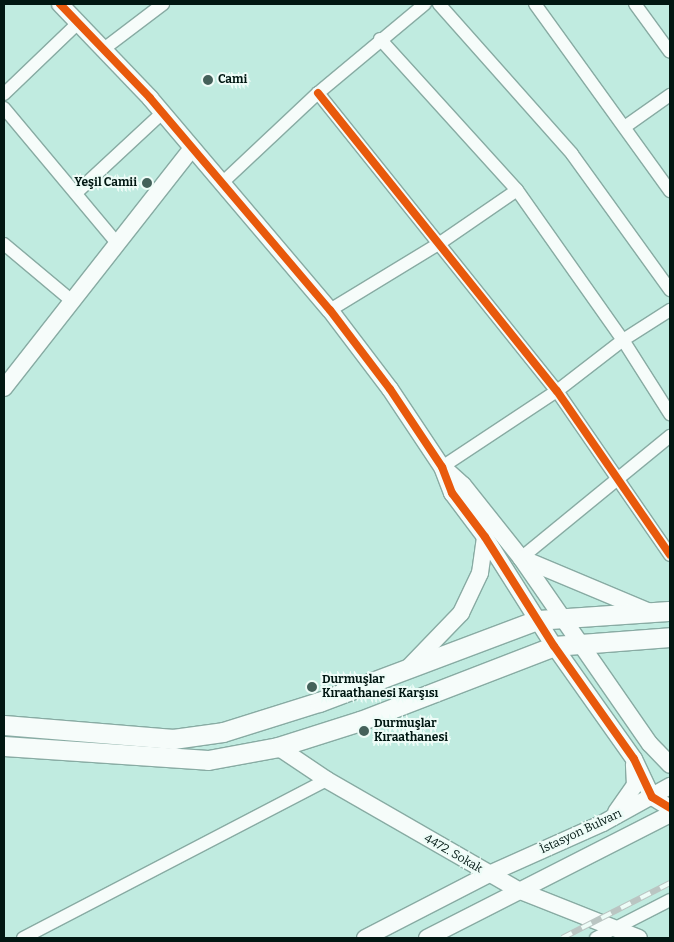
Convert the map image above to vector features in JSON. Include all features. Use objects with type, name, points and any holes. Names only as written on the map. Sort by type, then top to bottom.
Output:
[{"type":"main road","points":[[4,725],[182,738],[223,732],[405,671],[537,620],[661,612]]},
{"type":"main road","points":[[4,746],[208,760],[278,748],[360,721],[554,646],[670,637]]},
{"type":"street","points":[[60,4],[105,48],[162,113],[330,310],[390,389],[442,467],[452,494],[485,537],[554,646],[634,759],[652,797],[670,808]]},
{"type":"street","points":[[105,48],[163,4]]},
{"type":"street","points":[[222,183],[318,92],[380,38],[424,4]]},
{"type":"street","points":[[439,4],[572,154],[670,290]]},
{"type":"street","points":[[535,4],[626,126],[670,191]]},
{"type":"street","points":[[635,4],[670,52]]},
{"type":"street","points":[[4,94],[79,22]]},
{"type":"street","points":[[380,38],[517,190],[623,340],[670,414]]},
{"type":"street","points":[[318,92],[557,391],[670,555]]},
{"type":"street","points":[[626,126],[670,95]]},
{"type":"street","points":[[4,108],[116,242]]},
{"type":"street","points":[[76,193],[162,113]]},
{"type":"street","points":[[4,388],[116,242],[192,148]]},
{"type":"street","points":[[330,310],[440,243],[517,190]]},
{"type":"street","points":[[4,244],[72,301]]},
{"type":"street","points":[[442,467],[557,391],[623,340],[670,310]]},
{"type":"street","points":[[522,558],[616,478],[670,436]]},
{"type":"street","points":[[442,467],[463,485],[522,558],[650,744],[670,765]]},
{"type":"street","points":[[405,671],[461,613],[480,573],[485,537]]},
{"type":"street","points":[[522,558],[661,612]]},
{"type":"street","points":[[650,744],[670,758]]},
{"type":"street","name":"4472. Sokak","points":[[278,748],[327,780],[518,890],[639,938]]},
{"type":"street","points":[[603,823],[622,807],[635,785],[634,759]]},
{"type":"street","points":[[23,938],[327,780]]},
{"type":"street","name":"İstasyon Bulvarı","points":[[365,938],[490,874],[603,823],[670,786]]},
{"type":"street","name":"İstasyon Bulvarı","points":[[427,938],[670,814]]},
{"type":"street","points":[[596,938],[670,900]]},
{"type":"railway","points":[[562,938],[670,883]]},
{"type":"cycle path","points":[[60,4],[150,98],[330,310],[390,389],[442,467],[452,493],[485,537],[554,646],[634,759],[652,797],[670,808]]},
{"type":"cycle path","points":[[318,93],[557,391],[670,555]]},
{"type":"place","name":"Cami","points":[[208,80]]},
{"type":"place","name":"Yeşil Camii","points":[[147,183]]},
{"type":"place","name":"Durmuşlar Kıraathanesi Karşısı","points":[[312,687]]},
{"type":"place","name":"Durmuşlar Kıraathanesi","points":[[364,731]]}]
